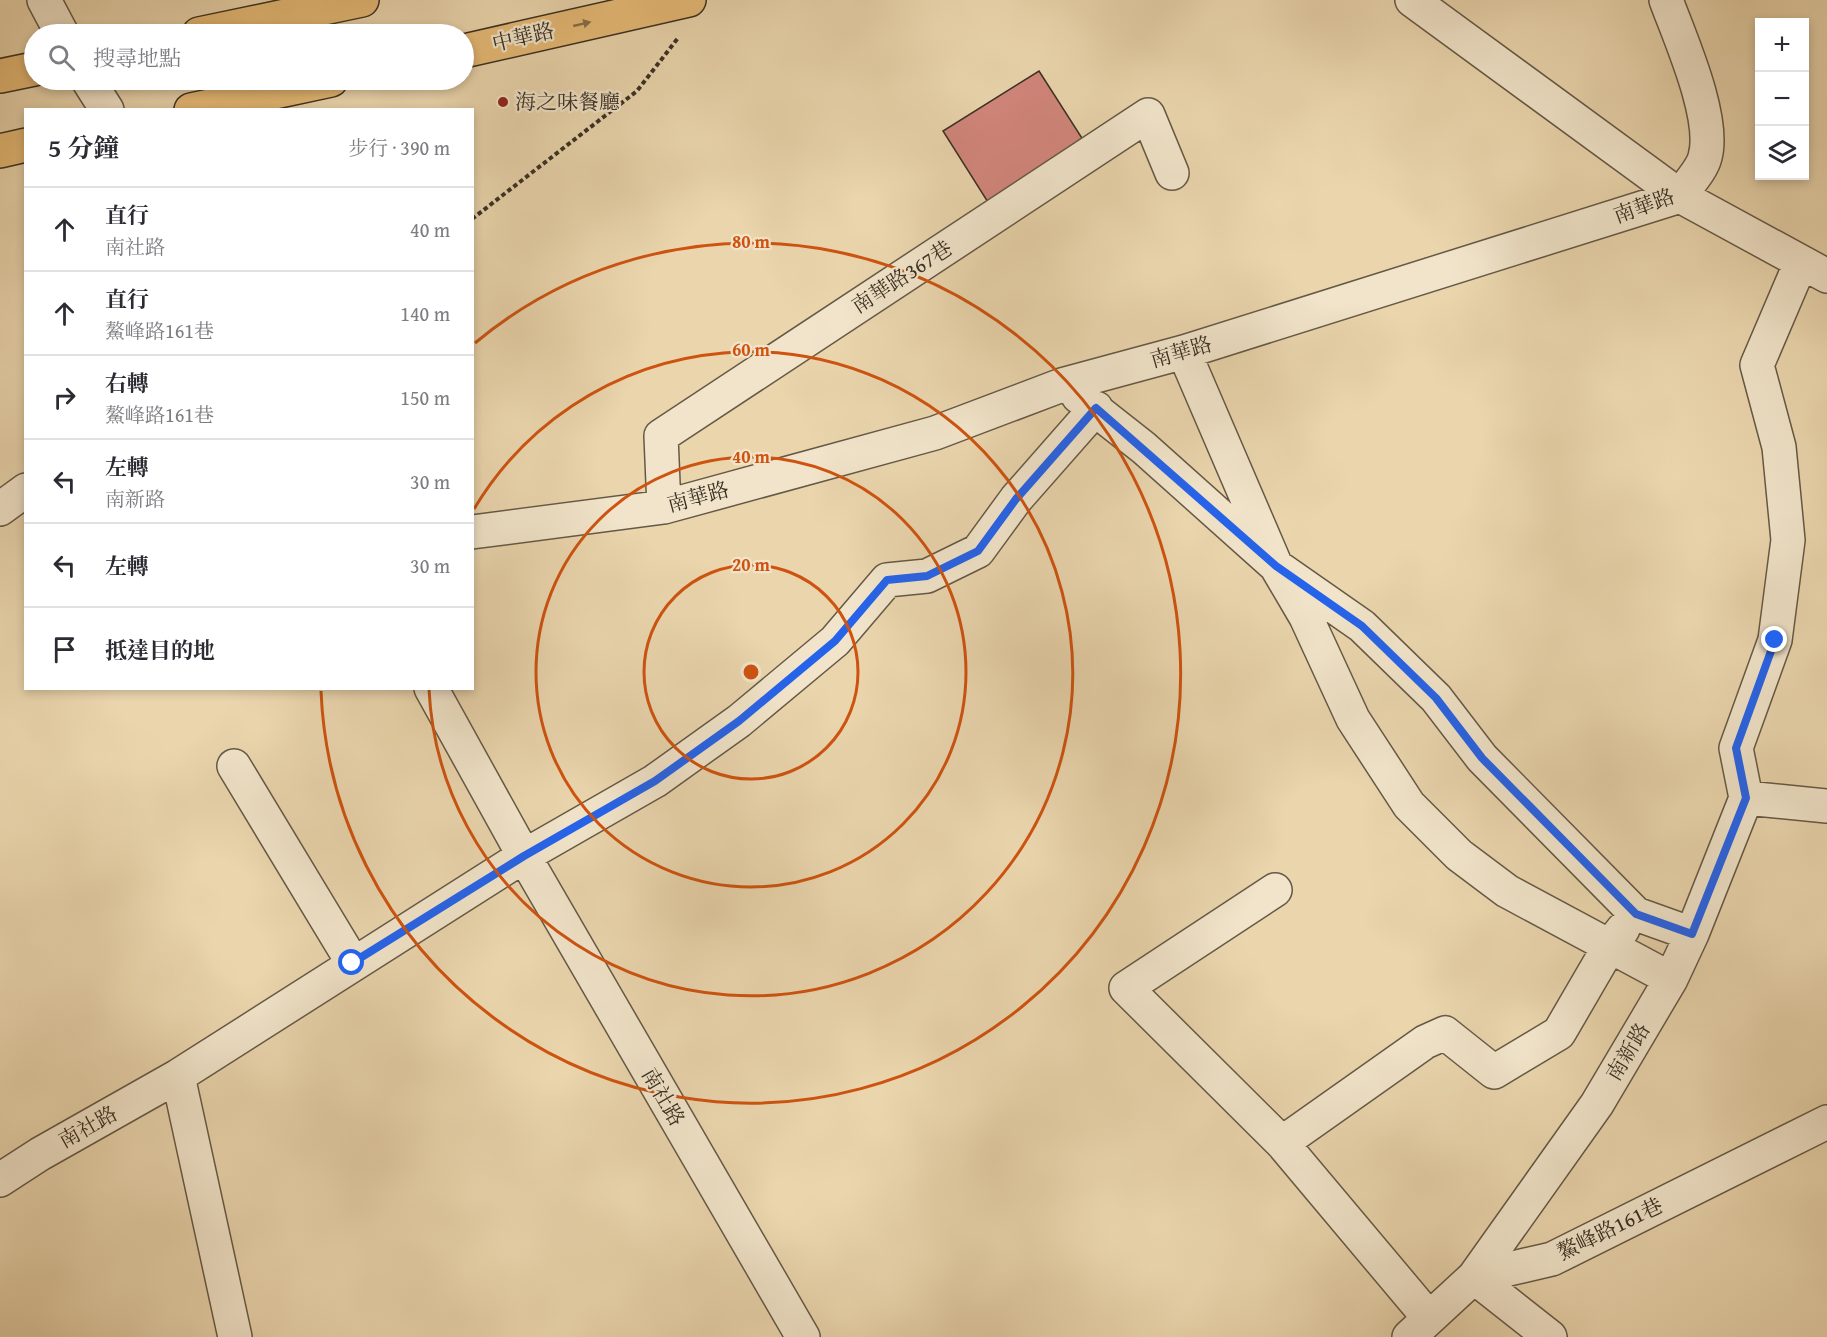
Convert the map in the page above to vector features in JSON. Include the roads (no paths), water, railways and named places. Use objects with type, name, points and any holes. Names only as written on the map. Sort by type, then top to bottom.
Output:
[{"type":"main road","points":[[247,24],[362,0]]},
{"type":"main road","name":"中華路","points":[[474,49],[689,0]]},
{"type":"main road","points":[[0,76],[24,71]]},
{"type":"main road","points":[[200,108],[284,90]]},
{"type":"main road","points":[[0,151],[24,145]]},
{"type":"street","points":[[44,0],[57,24]]},
{"type":"street","points":[[1412,0],[1680,196],[1814,269],[1757,365],[1779,447],[1788,540],[1775,640],[1736,748],[1746,798],[1827,807]]},
{"type":"street","name":"南華路","points":[[474,532],[664,507],[935,433],[1062,385],[1184,352],[1680,196],[1705,158],[1707,127],[1699,92],[1666,0]]},
{"type":"street","points":[[94,90],[105,108]]},
{"type":"street","name":"南華路367巷","points":[[664,507],[661,436],[1148,115],[1172,173]]},
{"type":"street","points":[[1184,352],[1276,566],[1306,617],[1353,718],[1409,805],[1459,855],[1507,891],[1671,979]]},
{"type":"street","points":[[1062,385],[1096,408],[1276,566],[1362,626],[1436,698],[1482,758],[1636,914],[1692,934]]},
{"type":"street","points":[[524,856],[655,781],[739,721],[835,641],[887,580],[927,576],[978,551],[1016,499],[1096,408]]},
{"type":"street","points":[[0,509],[24,491]]},
{"type":"street","name":"南社路","points":[[431,690],[524,856],[803,1337]]},
{"type":"street","points":[[234,766],[352,963]]},
{"type":"street","name":"南新路","points":[[1419,1328],[1474,1277],[1597,1104],[1671,979],[1692,934],[1746,798]]},
{"type":"street","name":"南社路","points":[[0,1180],[40,1154],[178,1076],[352,963],[524,856]]},
{"type":"street","points":[[1275,890],[1126,988],[1282,1143],[1419,1328]]},
{"type":"street","points":[[1282,1143],[1425,1041],[1446,1033],[1494,1072],[1559,1033],[1609,947],[1636,914]]},
{"type":"street","points":[[178,1076],[235,1337]]},
{"type":"street","name":"鰲峰路161巷","points":[[1474,1277],[1552,1258],[1827,1122]]},
{"type":"street","points":[[1474,1277],[1550,1337]]},
{"type":"place","name":"海之味餐廳","points":[[503,102]]}]
